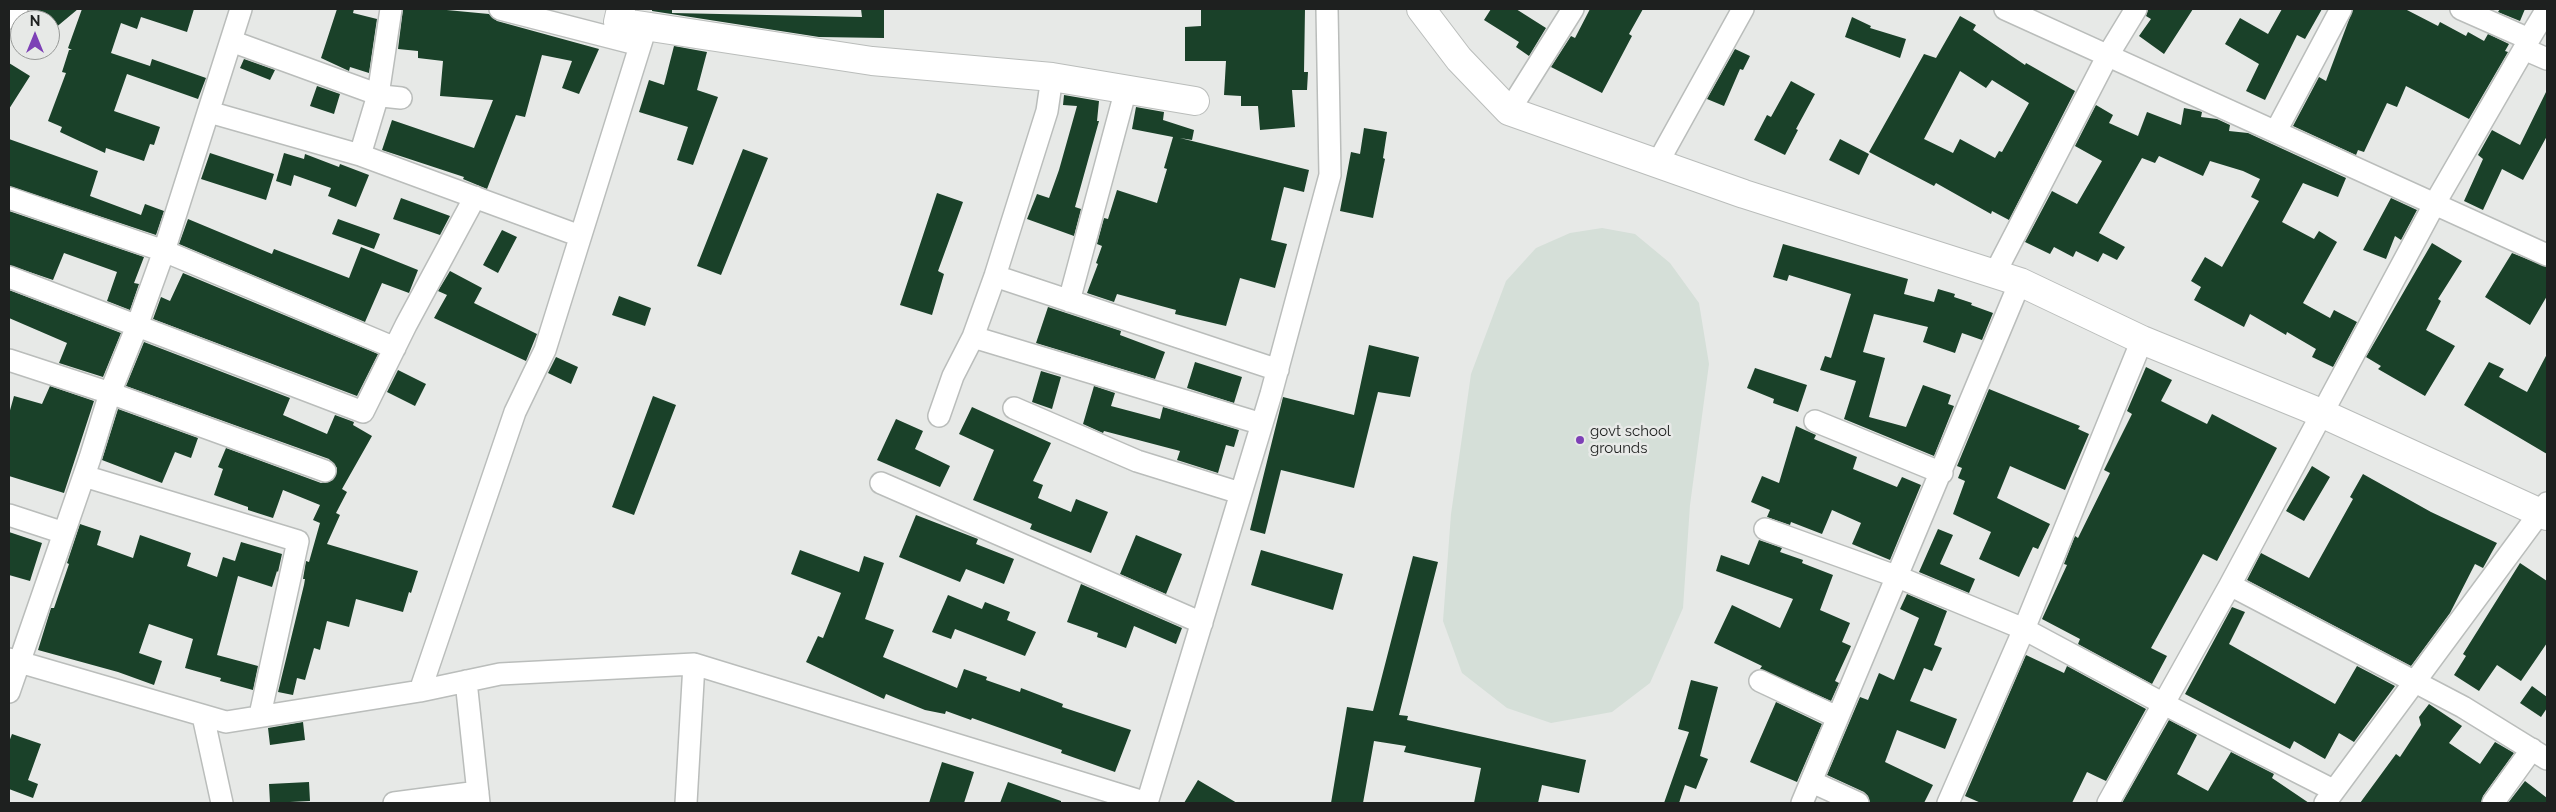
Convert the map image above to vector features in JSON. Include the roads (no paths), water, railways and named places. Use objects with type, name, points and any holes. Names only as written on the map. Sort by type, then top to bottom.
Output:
[{"type":"main road","points":[[621,9],[618,22],[643,36],[872,61],[1052,77],[1196,101]]},
{"type":"main road","points":[[1421,9],[1459,59],[1509,111],[1657,164],[2007,278],[2142,340],[2320,413],[2544,510]]},
{"type":"street","points":[[9,18],[17,9]]},
{"type":"street","points":[[9,692],[14,661],[64,533],[110,392],[137,326],[164,250],[241,9]]},
{"type":"street","points":[[360,155],[378,95],[391,9]]},
{"type":"street","points":[[420,691],[515,412],[545,350],[643,36],[500,9]]},
{"type":"street","points":[[14,661],[226,722],[260,715],[420,691],[500,674],[694,664],[1147,803],[1278,370],[1330,176],[1327,9]]},
{"type":"street","points":[[1509,111],[1573,9]]},
{"type":"street","points":[[1657,164],[1742,9]]},
{"type":"street","points":[[2005,9],[2108,54],[2547,255]]},
{"type":"street","points":[[1802,803],[1942,473],[2007,278],[2108,54],[2136,9]]},
{"type":"street","points":[[2276,131],[2341,9]]},
{"type":"street","points":[[2461,9],[2527,44],[2547,59]]},
{"type":"street","points":[[2108,803],[2162,703],[2230,585],[2320,413],[2435,203],[2547,9]]},
{"type":"street","points":[[231,41],[378,95],[401,98]]},
{"type":"street","points":[[939,416],[953,376],[973,337],[996,276],[1047,111],[1052,77]]},
{"type":"street","points":[[1069,301],[1126,89]]},
{"type":"street","points":[[209,112],[360,155],[580,236]]},
{"type":"street","points":[[9,277],[364,412],[395,348],[475,197]]},
{"type":"street","points":[[9,198],[164,250],[395,348]]},
{"type":"street","points":[[996,276],[1278,370]]},
{"type":"street","points":[[973,337],[1262,424]]},
{"type":"street","points":[[1948,803],[2024,629],[2142,340]]},
{"type":"street","points":[[9,360],[110,392],[325,471]]},
{"type":"street","points":[[1014,408],[1137,461],[1240,493]]},
{"type":"street","points":[[1815,421],[1942,473]]},
{"type":"street","points":[[84,476],[298,541],[260,715]]},
{"type":"street","points":[[880,483],[1202,622]]},
{"type":"street","points":[[1764,529],[1898,577],[2024,629],[2162,703],[2329,797],[2544,510]]},
{"type":"street","points":[[9,515],[64,533]]},
{"type":"street","points":[[2230,585],[2347,644],[2415,684],[2463,707],[2540,754],[2493,803]]},
{"type":"street","points":[[686,803],[694,664]]},
{"type":"street","points":[[394,803],[478,798],[466,681]]},
{"type":"street","points":[[1760,681],[1837,717]]},
{"type":"street","points":[[203,716],[222,803]]},
{"type":"street","points":[[1812,782],[1858,803]]},
{"type":"place","name":"govt school grounds","points":[[1580,440]]}]
